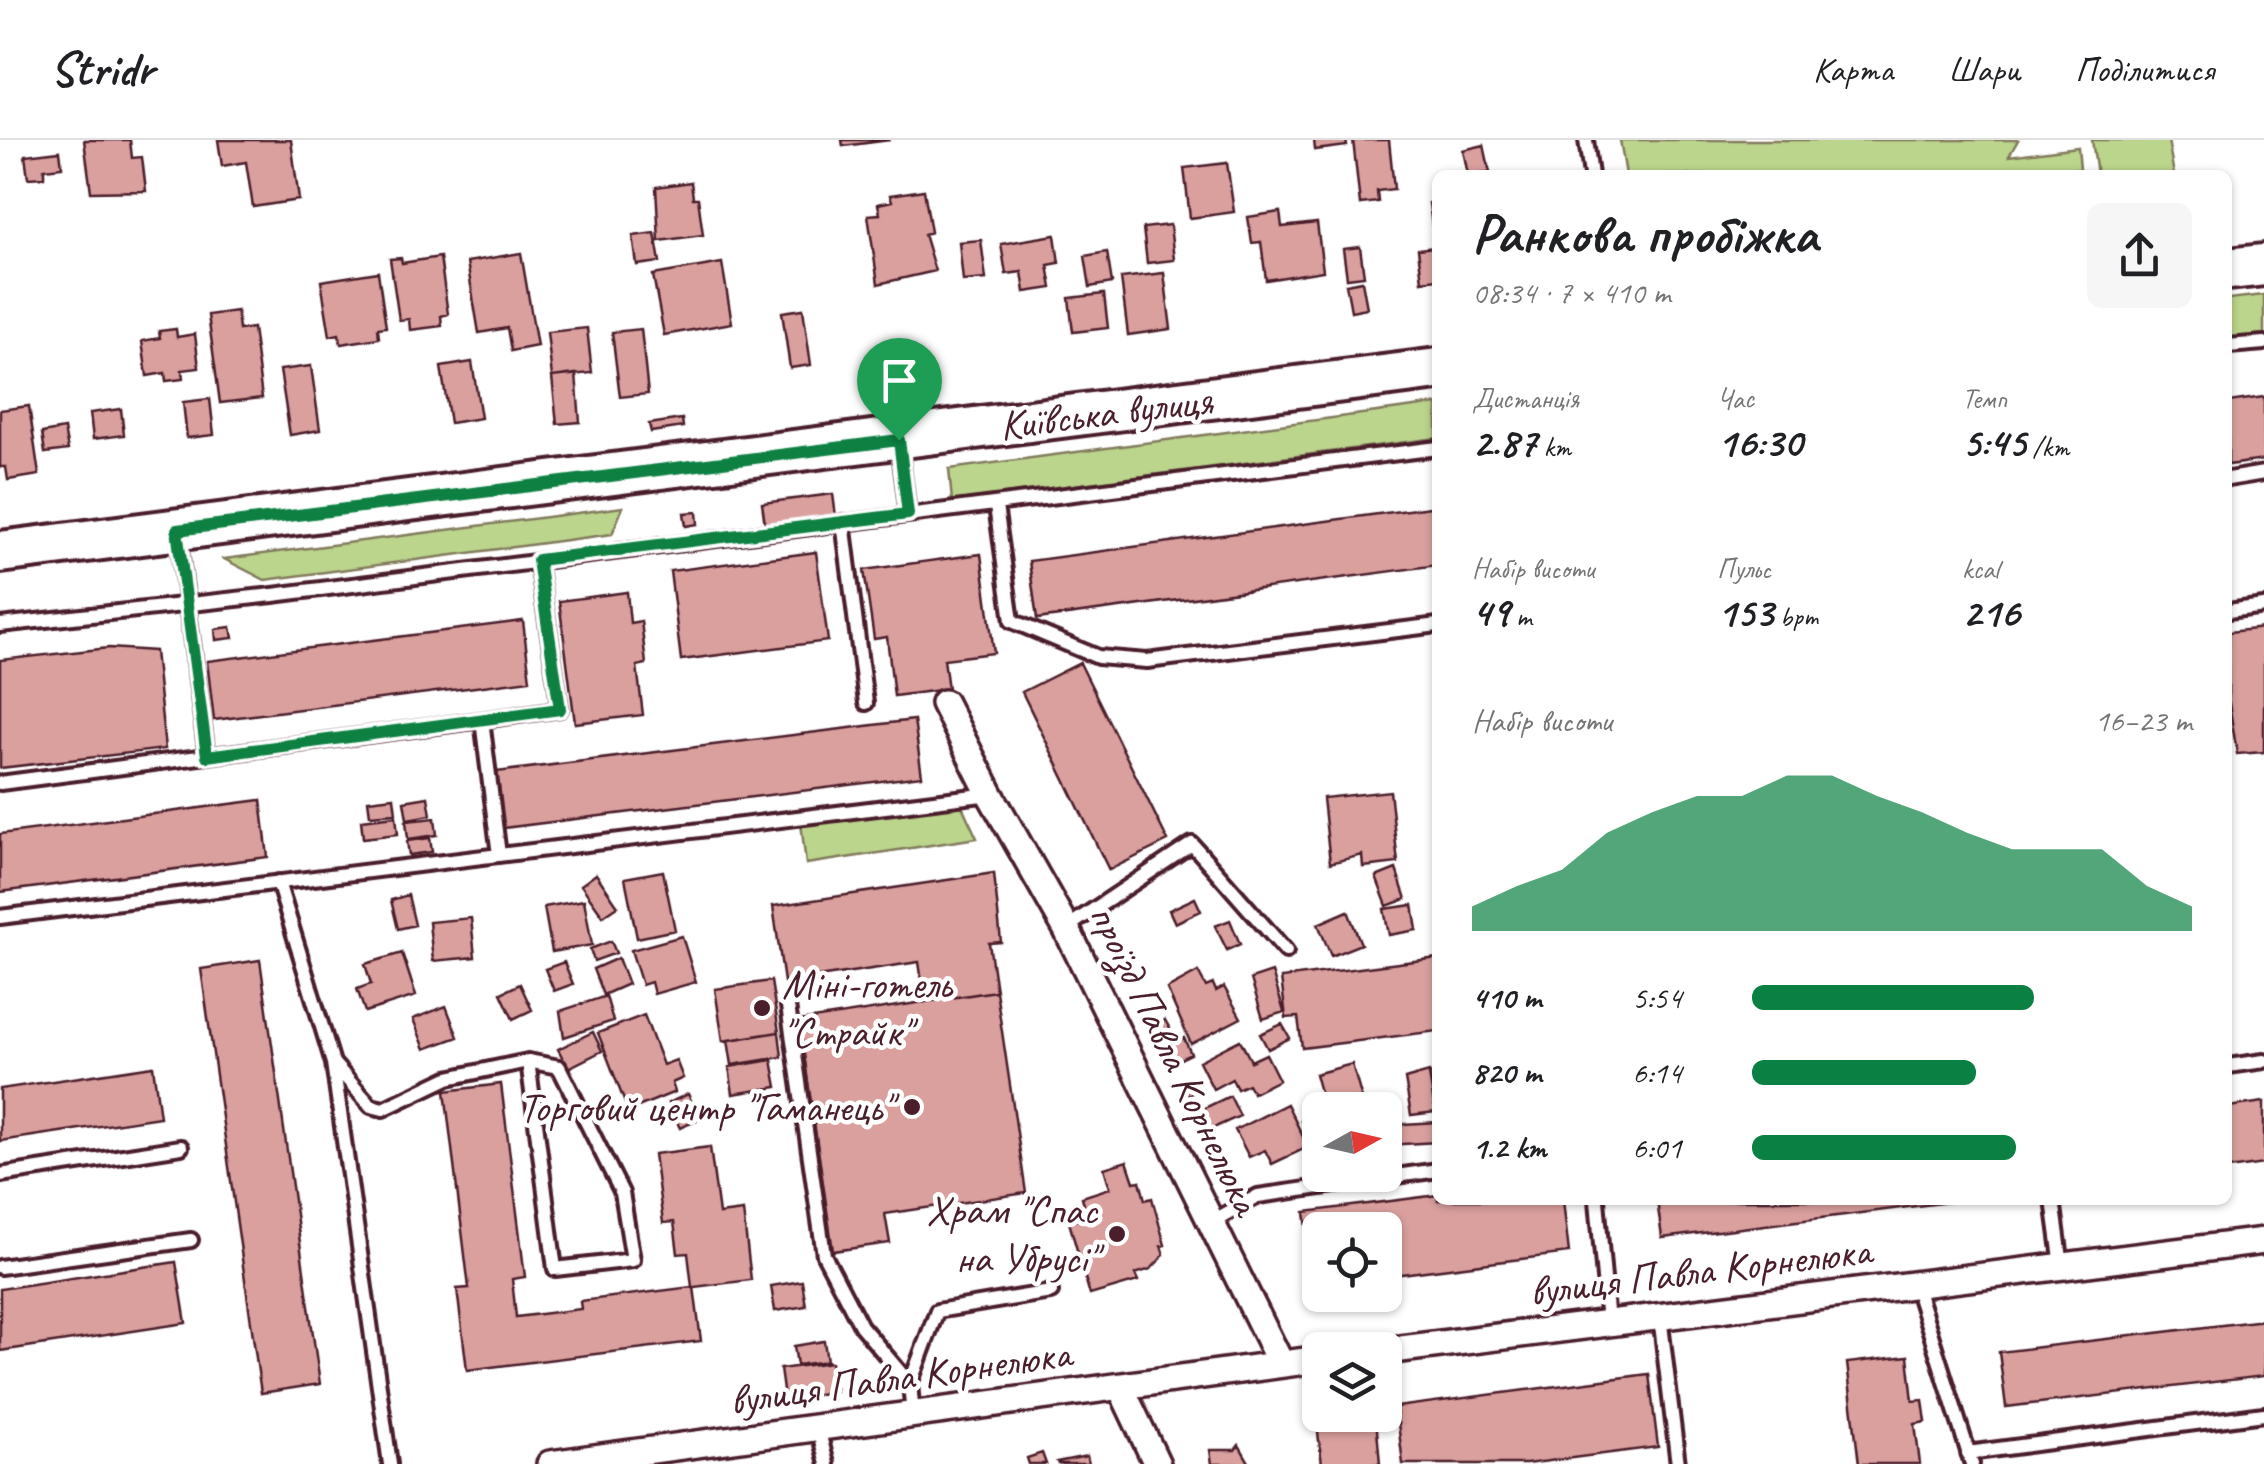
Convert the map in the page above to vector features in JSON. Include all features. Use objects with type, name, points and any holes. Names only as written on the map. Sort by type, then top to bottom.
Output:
[{"type":"main road","points":[[2232,269],[2264,265]]},
{"type":"main road","name":"Київська вулиця","points":[[0,552],[1432,370]]},
{"type":"street","name":"проїзд Павла Корнелюка","points":[[944,703],[1066,928],[1281,1364]]},
{"type":"street","name":"вулиця Павла Корнелюка","points":[[1402,1349],[2264,1241]]},
{"type":"street","name":"вулиця Павла Корнелюка","points":[[550,1464],[1302,1361]]},
{"type":"street","points":[[1120,1388],[1157,1464]]},
{"type":"lane","points":[[1586,140],[1589,170]]},
{"type":"lane","points":[[2232,346],[2264,343]]},
{"type":"lane","points":[[899,440],[908,514]]},
{"type":"lane","points":[[0,624],[996,506],[1432,449]]},
{"type":"lane","points":[[2232,477],[2264,473]]},
{"type":"lane","points":[[996,506],[1012,621],[1098,657],[1148,661],[1432,626]]},
{"type":"lane","points":[[844,522],[866,703]]},
{"type":"lane","points":[[177,530],[207,756]]},
{"type":"lane","points":[[0,784],[560,709],[538,560]]},
{"type":"lane","points":[[2232,610],[2264,606]]},
{"type":"lane","points":[[482,720],[498,855]]},
{"type":"lane","points":[[0,917],[990,794]]},
{"type":"lane","points":[[1066,928],[1192,844],[1286,951]]},
{"type":"lane","points":[[278,882],[332,1063],[390,1464]]},
{"type":"lane","points":[[788,1006],[824,1255],[861,1326],[910,1384]]},
{"type":"lane","points":[[2232,1065],[2264,1060]]},
{"type":"lane","points":[[332,1063],[371,1106],[383,1108],[448,1078],[528,1061],[559,1068],[576,1095],[622,1193],[633,1260],[555,1269],[528,1061]]},
{"type":"lane","points":[[0,1175],[181,1146]]},
{"type":"lane","points":[[1211,1222],[1258,1196],[1432,1171]]},
{"type":"lane","points":[[1597,1205],[1608,1323]]},
{"type":"lane","points":[[2054,1205],[2062,1266]]},
{"type":"lane","points":[[0,1267],[191,1240]]},
{"type":"lane","points":[[1915,1284],[1970,1459],[2264,1414]]},
{"type":"lane","points":[[912,1416],[910,1384],[937,1310],[1051,1292]]},
{"type":"lane","points":[[1660,1316],[1678,1464]]},
{"type":"lane","points":[[818,1428],[827,1464]]},
{"type":"green space","points":[[1620,140],[2018,140],[2009,156],[2078,147],[2080,169],[2072,170],[1625,170]]},
{"type":"green space","points":[[2092,140],[2168,140],[2173,170],[2096,170]]},
{"type":"green space","points":[[2264,295],[2264,334],[2232,338],[2232,299]]},
{"type":"green space","points":[[1432,405],[1432,439],[952,501],[949,469]]},
{"type":"green space","points":[[623,507],[612,534],[265,580],[224,559]]},
{"type":"green space","points":[[960,802],[977,838],[806,864],[801,823]]},
{"type":"building","points":[[84,140],[130,140],[132,158],[142,157],[146,191],[91,192]]},
{"type":"building","points":[[218,140],[291,140],[299,200],[253,207],[246,162],[222,166]]},
{"type":"building","points":[[842,140],[890,140],[843,146]]},
{"type":"building","points":[[1314,140],[1353,141],[1346,141],[1347,146],[1315,150]]},
{"type":"building","points":[[1353,140],[1389,140],[1394,189],[1377,191],[1378,202],[1360,204]]},
{"type":"building","points":[[1484,145],[1489,170],[1467,170],[1463,150]]},
{"type":"building","points":[[60,151],[62,167],[44,169],[44,177],[28,178],[25,155]]},
{"type":"building","points":[[1227,163],[1234,212],[1190,218],[1184,168]]},
{"type":"building","points":[[691,182],[693,198],[698,198],[703,235],[659,241],[656,187]]},
{"type":"building","points":[[924,190],[931,232],[924,234],[935,271],[878,284],[868,215],[880,214],[878,204],[892,201],[890,195]]},
{"type":"building","points":[[1280,212],[1282,227],[1317,223],[1323,271],[1266,280],[1261,242],[1252,243],[1248,217]]},
{"type":"building","points":[[1170,225],[1174,260],[1147,263],[1143,228]]},
{"type":"building","points":[[655,233],[660,262],[637,265],[633,236]]},
{"type":"building","points":[[1055,235],[1059,263],[1048,265],[1052,288],[1025,292],[1022,272],[1006,274],[1001,244]]},
{"type":"building","points":[[981,240],[986,279],[963,281],[959,242]]},
{"type":"building","points":[[1360,247],[1364,276],[1347,278],[1343,249]]},
{"type":"building","points":[[1432,247],[1432,280],[1422,281],[1418,249]]},
{"type":"building","points":[[1107,252],[1112,283],[1090,287],[1085,256]]},
{"type":"building","points":[[521,253],[537,346],[511,351],[507,328],[479,333],[467,262]]},
{"type":"building","points":[[440,257],[448,314],[441,316],[442,326],[410,330],[409,319],[399,320],[390,259],[401,258],[402,263]]},
{"type":"building","points":[[722,263],[732,323],[664,335],[653,275]]},
{"type":"building","points":[[378,272],[386,327],[378,328],[379,338],[341,344],[339,334],[330,336],[321,281]]},
{"type":"building","points":[[1164,273],[1171,329],[1128,335],[1121,278]]},
{"type":"building","points":[[1362,281],[1367,308],[1351,311],[1346,284]]},
{"type":"building","points":[[1104,294],[1108,328],[1073,332],[1069,298]]},
{"type":"building","points":[[803,309],[811,365],[790,368],[782,312]]},
{"type":"building","points":[[237,311],[239,330],[253,328],[262,398],[220,403],[208,315]]},
{"type":"building","points":[[587,328],[592,373],[552,377],[547,332]]},
{"type":"building","points":[[176,329],[177,337],[195,334],[199,368],[182,370],[183,379],[166,381],[165,373],[147,376],[142,341],[160,338],[159,331]]},
{"type":"building","points":[[641,329],[648,394],[620,397],[612,332]]},
{"type":"building","points":[[472,362],[481,418],[450,423],[441,367]]},
{"type":"building","points":[[311,366],[320,430],[290,435],[280,370]]},
{"type":"building","points":[[576,374],[580,422],[557,424],[552,377]]},
{"type":"building","points":[[2264,397],[2264,460],[2232,464],[2232,401]]},
{"type":"building","points":[[210,399],[214,435],[187,438],[183,402]]},
{"type":"building","points":[[29,406],[39,475],[8,480],[6,467],[0,467],[0,410]]},
{"type":"building","points":[[121,409],[124,435],[93,439],[90,413]]},
{"type":"building","points":[[682,419],[683,427],[651,432],[649,424]]},
{"type":"building","points":[[64,429],[68,450],[45,453],[42,433]]},
{"type":"building","points":[[833,494],[836,517],[765,525],[762,503]]},
{"type":"building","points":[[1432,507],[1432,566],[1037,619],[1029,561]]},
{"type":"building","points":[[697,512],[698,524],[686,526],[684,513]]},
{"type":"building","points":[[816,552],[828,641],[681,660],[670,571]]},
{"type":"building","points":[[981,554],[994,653],[944,659],[948,689],[894,696],[887,637],[874,639],[864,570]]},
{"type":"building","points":[[627,592],[630,623],[641,621],[646,664],[637,666],[643,715],[575,723],[559,601]]},
{"type":"building","points":[[523,621],[530,680],[214,720],[207,661]]},
{"type":"building","points":[[231,627],[233,638],[216,640],[215,629]]},
{"type":"building","points":[[2264,628],[2264,752],[2237,754],[2232,722],[2232,632]]},
{"type":"building","points":[[109,648],[155,651],[165,749],[0,768],[0,660]]},
{"type":"building","points":[[1080,663],[1168,841],[1109,870],[1022,692]]},
{"type":"building","points":[[914,720],[922,776],[503,828],[496,772]]},
{"type":"building","points":[[1390,791],[1398,863],[1363,867],[1362,855],[1330,863],[1323,798]]},
{"type":"building","points":[[394,797],[396,813],[370,815],[368,800]]},
{"type":"building","points":[[428,797],[431,815],[407,819],[404,801]]},
{"type":"building","points":[[261,800],[268,857],[0,892],[0,834]]},
{"type":"building","points":[[396,816],[398,834],[363,838],[361,820]]},
{"type":"building","points":[[435,818],[437,835],[408,839],[406,821]]},
{"type":"building","points":[[430,838],[432,852],[409,855],[407,841]]},
{"type":"building","points":[[1396,869],[1406,899],[1387,906],[1376,877]]},
{"type":"building","points":[[663,871],[675,930],[637,938],[625,878]]},
{"type":"building","points":[[994,873],[1001,942],[989,943],[996,991],[925,1002],[919,962],[784,982],[773,906]]},
{"type":"building","points":[[596,874],[618,906],[603,916],[581,885]]},
{"type":"building","points":[[408,895],[415,925],[398,929],[391,900]]},
{"type":"building","points":[[1195,898],[1201,911],[1175,923],[1169,910]]},
{"type":"building","points":[[584,900],[592,945],[552,952],[544,907]]},
{"type":"building","points":[[1413,905],[1417,930],[1389,935],[1384,909]]},
{"type":"building","points":[[1348,911],[1361,944],[1331,956],[1318,924]]},
{"type":"building","points":[[471,918],[475,957],[433,961],[429,922]]},
{"type":"building","points":[[1230,920],[1240,944],[1227,950],[1215,926]]},
{"type":"building","points":[[682,936],[696,982],[654,994],[651,982],[642,985],[631,950]]},
{"type":"building","points":[[611,941],[616,953],[594,961],[590,949]]},
{"type":"building","points":[[402,953],[416,996],[365,1012],[357,989],[371,984],[365,964]]},
{"type":"building","points":[[618,958],[628,984],[603,995],[593,969]]},
{"type":"building","points":[[1432,959],[1432,1032],[1302,1048],[1298,1017],[1286,1018],[1281,978]]},
{"type":"building","points":[[260,960],[320,1384],[261,1393],[201,969]]},
{"type":"building","points":[[564,962],[573,984],[554,991],[545,969]]},
{"type":"building","points":[[1198,972],[1206,987],[1213,984],[1216,991],[1224,987],[1241,1018],[1191,1044],[1167,989]]},
{"type":"building","points":[[1272,972],[1284,1012],[1263,1019],[1251,979]]},
{"type":"building","points":[[771,981],[779,1032],[723,1041],[715,989]]},
{"type":"building","points":[[520,984],[532,1010],[513,1019],[501,993]]},
{"type":"building","name":"Торговий центр \"Гаманець\"","points":[[996,991],[1026,1193],[885,1214],[890,1243],[833,1251],[799,1021]]},
{"type":"building","points":[[606,996],[613,1021],[564,1037],[560,1011]]},
{"type":"building","points":[[446,1006],[458,1037],[425,1049],[413,1019]]},
{"type":"building","points":[[644,1015],[663,1065],[676,1060],[683,1078],[672,1083],[675,1092],[628,1111],[598,1033]]},
{"type":"building","points":[[1165,1020],[1170,1029],[1156,1037],[1151,1027]]},
{"type":"building","points":[[1282,1024],[1290,1038],[1268,1049],[1260,1034]]},
{"type":"building","points":[[593,1032],[602,1051],[568,1068],[558,1049]]},
{"type":"building","points":[[779,1032],[782,1057],[732,1065],[728,1040]]},
{"type":"building","points":[[1184,1038],[1191,1054],[1176,1061],[1168,1045]]},
{"type":"building","points":[[1240,1040],[1251,1061],[1266,1054],[1279,1080],[1253,1093],[1248,1084],[1237,1089],[1232,1079],[1213,1089],[1199,1061]]},
{"type":"building","points":[[772,1060],[777,1087],[733,1094],[729,1067]]},
{"type":"building","points":[[1352,1064],[1360,1092],[1320,1092],[1315,1074]]},
{"type":"building","points":[[153,1066],[160,1117],[0,1141],[0,1089]]},
{"type":"building","points":[[1429,1072],[1432,1112],[1411,1115],[1405,1079]]},
{"type":"building","points":[[1191,1078],[1197,1090],[1188,1095],[1182,1083]]},
{"type":"building","points":[[501,1084],[525,1277],[512,1279],[516,1317],[581,1309],[580,1301],[692,1287],[688,1253],[678,1254],[674,1222],[663,1223],[654,1154],[710,1147],[719,1214],[743,1211],[751,1280],[694,1287],[701,1341],[467,1370],[457,1289],[469,1288],[445,1091]]},
{"type":"building","points":[[688,1094],[700,1119],[680,1128],[668,1103]]},
{"type":"building","points":[[1230,1096],[1240,1116],[1209,1130],[1200,1110]]},
{"type":"building","points":[[2264,1102],[2264,1164],[2232,1168],[2232,1106]]},
{"type":"building","points":[[1287,1104],[1302,1135],[1302,1150],[1272,1164],[1265,1150],[1249,1157],[1235,1130]]},
{"type":"building","points":[[1432,1122],[1432,1142],[1402,1144],[1402,1124]]},
{"type":"building","name":"Храм \"Спас на Убрусі\"","points":[[1127,1161],[1134,1182],[1140,1181],[1145,1200],[1152,1198],[1165,1245],[1161,1246],[1164,1255],[1151,1269],[1135,1274],[1138,1281],[1090,1295],[1069,1222],[1087,1217],[1082,1197],[1110,1188],[1104,1168]]},
{"type":"building","points":[[1432,1196],[1432,1205],[1564,1205],[1569,1253],[1402,1274],[1402,1212],[1305,1212]]},
{"type":"building","points":[[1658,1205],[1925,1205],[1662,1238]]},
{"type":"building","points":[[176,1262],[186,1323],[0,1351],[0,1289]]},
{"type":"building","points":[[802,1281],[806,1306],[775,1311],[771,1286]]},
{"type":"building","points":[[2264,1320],[2264,1376],[2006,1407],[1999,1352]]},
{"type":"building","points":[[824,1341],[827,1361],[797,1365],[794,1346]]},
{"type":"building","points":[[1908,1356],[1913,1401],[1923,1400],[1926,1422],[1915,1424],[1920,1464],[1859,1464],[1847,1363]]},
{"type":"building","points":[[831,1362],[836,1392],[784,1398],[780,1369]]},
{"type":"building","points":[[1649,1374],[1658,1447],[1526,1464],[1403,1464],[1399,1432],[1402,1406]]},
{"type":"building","points":[[1318,1432],[1377,1432],[1380,1464],[1322,1464]]},
{"type":"building","points":[[1239,1445],[1250,1464],[1212,1464],[1210,1450],[1235,1450]]},
{"type":"building","points":[[1042,1453],[1046,1464],[1029,1464],[1027,1458]]},
{"type":"building","points":[[1087,1456],[1089,1464],[1057,1462]]},
{"type":"place","name":"Міні-готель \"Страйк\"","points":[[762,1008]]},
{"type":"place","name":"Торговий центр \"Гаманець\"","points":[[912,1107]]},
{"type":"place","name":"Храм \"Спас на Убрусі\"","points":[[1117,1234]]},
{"type":"route","points":[[899,440],[908,514],[538,560],[560,709],[207,756],[177,530],[899,440]]}]
